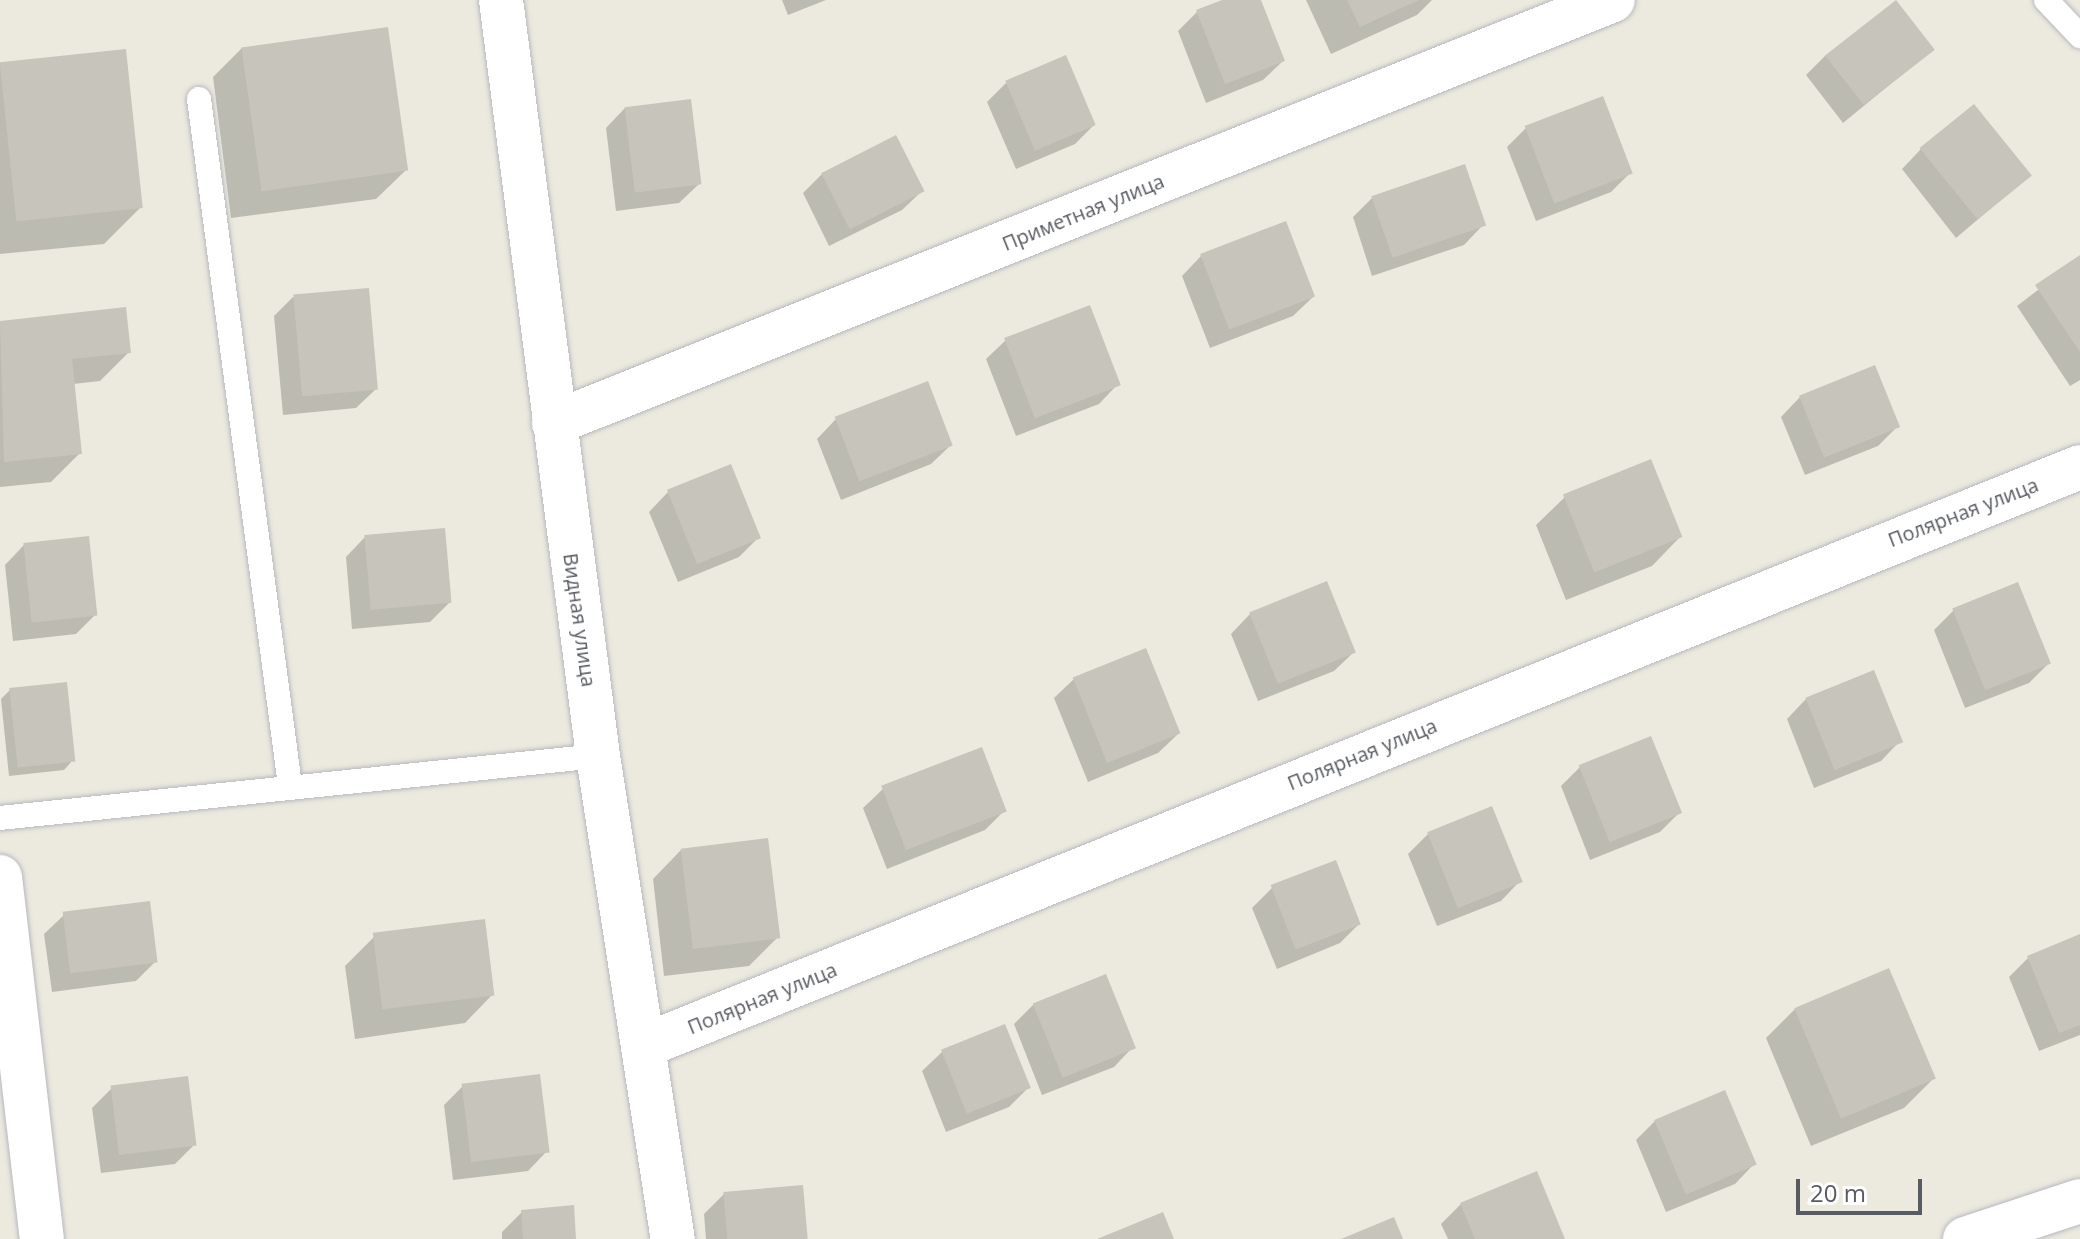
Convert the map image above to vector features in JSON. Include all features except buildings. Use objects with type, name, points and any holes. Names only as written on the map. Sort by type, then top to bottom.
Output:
[{"type":"street","name":"Видная улица","points":[[501,0],[598,756],[646,1045],[673,1239]]},
{"type":"street","name":"Приметная улица","points":[[554,423],[1613,0]]},
{"type":"street","name":"Полярная улица","points":[[646,1045],[2080,467]]},
{"type":"street","points":[[0,877],[42,1239]]},
{"type":"street","points":[[1965,1239],[2080,1201]]},
{"type":"lane","points":[[2046,0],[2080,36]]},
{"type":"lane","points":[[199,99],[290,786]]},
{"type":"lane","points":[[0,818],[598,756]]}]
